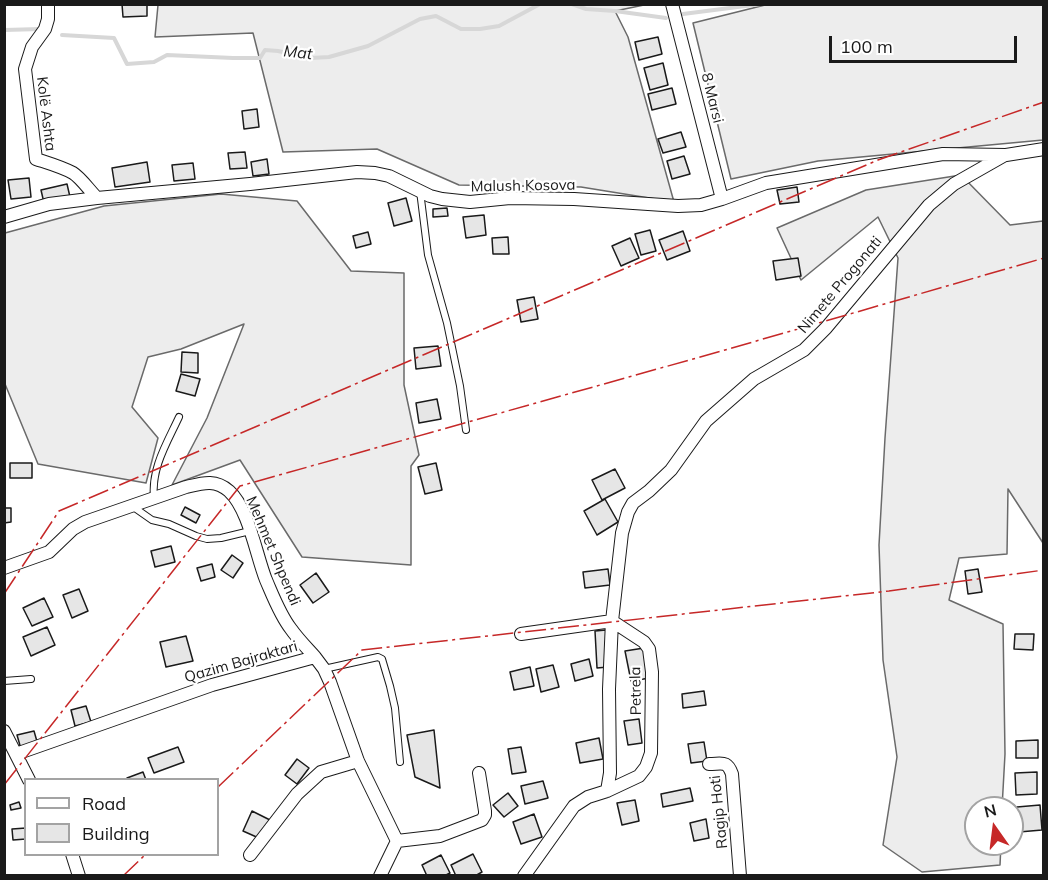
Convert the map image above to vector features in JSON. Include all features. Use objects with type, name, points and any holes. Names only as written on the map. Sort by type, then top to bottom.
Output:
[{"type":"street","name":"Kolë Ashta","points":[[48,4],[45,29],[32,47],[26,69],[36,159],[73,173],[97,198]]},
{"type":"street","name":"8 Marsi","points":[[672,4],[722,199]]},
{"type":"street","name":"Malush Kosova","points":[[4,217],[49,204],[357,172],[389,176],[430,196],[470,202],[520,198],[678,206],[701,205],[766,183],[943,154],[1006,155],[1044,149]]},
{"type":"street","name":"Nimete Progonati","points":[[607,791],[610,773],[609,689],[612,621],[622,533],[633,503],[671,470],[706,421],[754,379],[804,350],[826,328],[928,205],[954,184],[1006,155]]},
{"type":"street","name":"Mehmet Shpendi","points":[[4,568],[49,552],[73,528],[84,522],[186,487],[212,482],[231,493],[241,506],[276,603],[290,628],[315,657]]},
{"type":"street","points":[[521,634],[612,621]]},
{"type":"street","name":"Petrela","points":[[607,791],[639,776],[646,767],[651,753],[652,672],[649,650],[644,642],[612,621]]},
{"type":"street","name":"Qazim Bajraktari","points":[[16,754],[212,685],[315,657],[330,682],[358,761],[397,842]]},
{"type":"street","points":[[4,731],[28,778]]},
{"type":"street","points":[[250,855],[297,794],[321,772],[358,761]]},
{"type":"street","name":"Ragip Hoti","points":[[709,764],[726,764],[732,774],[740,876]]},
{"type":"street","points":[[380,876],[397,842],[440,836],[482,820],[485,811],[479,773]]},
{"type":"street","points":[[524,876],[574,806],[588,797],[607,791]]},
{"type":"street","points":[[72,856],[79,876]]},
{"type":"lane","points":[[420,191],[428,255],[447,323],[466,430]]},
{"type":"lane","points":[[154,498],[155,471],[179,417]]},
{"type":"lane","points":[[132,505],[152,520],[207,539],[250,531]]},
{"type":"lane","points":[[324,669],[378,657],[382,659],[394,708],[400,762]]},
{"type":"lane","points":[[4,681],[31,679]]},
{"type":"shaded area","points":[[769,4],[1043,5],[1043,140],[818,161],[731,179],[693,23]]},
{"type":"shaded area","points":[[158,5],[644,5],[615,11],[628,37],[674,202],[581,187],[459,185],[377,149],[283,152],[253,33],[155,37]]},
{"type":"shaded area","points":[[961,175],[1010,225],[1043,221],[1043,543],[1008,489],[1007,554],[959,558],[949,600],[1003,624],[1005,754],[1003,796],[964,796],[964,856],[1000,856],[1000,865],[922,872],[883,845],[897,757],[883,660],[879,545],[898,258],[878,217],[801,280],[777,228],[866,190]]},
{"type":"shaded area","points":[[221,194],[297,201],[351,271],[404,273],[404,385],[419,455],[411,466],[411,565],[302,557],[240,460],[172,485],[207,418],[244,324],[181,349],[148,357],[132,407],[158,438],[146,483],[38,464],[5,384],[5,233],[104,206]]},
{"type":"building","points":[[122,4],[147,4],[147,16],[123,17]]},
{"type":"building","points":[[658,37],[662,54],[639,60],[635,42]]},
{"type":"building","points":[[663,63],[668,85],[650,90],[644,68]]},
{"type":"building","points":[[672,88],[676,104],[652,110],[648,94]]},
{"type":"building","points":[[257,109],[259,127],[244,129],[242,111]]},
{"type":"building","points":[[681,132],[686,147],[663,153],[658,139]]},
{"type":"building","points":[[245,152],[247,168],[230,169],[228,153]]},
{"type":"building","points":[[684,156],[690,174],[672,179],[667,161]]},
{"type":"building","points":[[267,159],[269,174],[253,176],[251,162]]},
{"type":"building","points":[[147,162],[150,182],[115,187],[112,168]]},
{"type":"building","points":[[193,163],[195,179],[174,181],[172,165]]},
{"type":"building","points":[[29,178],[31,197],[11,199],[8,180]]},
{"type":"building","points":[[67,184],[70,197],[44,203],[41,190]]},
{"type":"building","points":[[797,187],[799,202],[780,204],[777,190]]},
{"type":"building","points":[[406,198],[412,221],[394,226],[388,203]]},
{"type":"building","points":[[447,208],[448,216],[433,217],[433,209]]},
{"type":"building","points":[[484,215],[486,235],[466,238],[463,217]]},
{"type":"building","points":[[650,230],[656,251],[641,255],[635,234]]},
{"type":"building","points":[[683,231],[690,251],[667,260],[659,240]]},
{"type":"building","points":[[368,232],[371,244],[356,248],[353,236]]},
{"type":"building","points":[[508,237],[509,254],[493,254],[492,238]]},
{"type":"building","points":[[630,238],[639,258],[621,266],[612,246]]},
{"type":"building","points":[[798,258],[801,276],[776,280],[773,261]]},
{"type":"building","points":[[534,297],[538,319],[521,322],[517,300]]},
{"type":"building","points":[[438,346],[441,366],[416,369],[414,348]]},
{"type":"building","points":[[182,352],[198,353],[198,373],[181,372]]},
{"type":"building","points":[[181,374],[200,379],[195,396],[176,391]]},
{"type":"building","points":[[437,399],[441,419],[419,423],[416,403]]},
{"type":"building","points":[[10,463],[32,463],[32,478],[10,478]]},
{"type":"building","points":[[436,463],[442,490],[425,494],[418,467]]},
{"type":"building","points":[[615,469],[625,488],[602,500],[592,480]]},
{"type":"building","points":[[605,499],[618,522],[597,535],[584,511]]},
{"type":"building","points":[[185,507],[200,515],[196,523],[181,515]]},
{"type":"building","points":[[4,508],[11,508],[11,522],[4,523]]},
{"type":"building","points":[[171,546],[175,562],[155,567],[151,551]]},
{"type":"building","points":[[232,555],[243,563],[233,578],[221,570]]},
{"type":"building","points":[[212,564],[215,577],[201,581],[197,568]]},
{"type":"building","points":[[608,569],[610,585],[585,588],[583,572]]},
{"type":"building","points":[[978,569],[982,592],[968,594],[965,571]]},
{"type":"building","points":[[316,573],[329,592],[313,603],[300,585]]},
{"type":"building","points":[[79,589],[88,611],[72,618],[63,595]]},
{"type":"building","points":[[44,598],[53,617],[32,626],[23,608]]},
{"type":"building","points":[[47,627],[55,645],[31,656],[23,637]]},
{"type":"building","points":[[606,630],[608,667],[597,668],[595,631]]},
{"type":"building","points":[[1015,634],[1034,634],[1033,650],[1014,649]]},
{"type":"building","points":[[186,636],[193,661],[166,667],[160,642]]},
{"type":"building","points":[[644,648],[650,678],[631,681],[625,651]]},
{"type":"building","points":[[589,659],[593,676],[575,681],[571,664]]},
{"type":"building","points":[[553,665],[559,687],[541,692],[536,669]]},
{"type":"building","points":[[530,667],[534,686],[514,690],[510,672]]},
{"type":"building","points":[[704,691],[706,705],[683,708],[682,694]]},
{"type":"building","points":[[86,706],[91,722],[75,726],[71,710]]},
{"type":"building","points":[[639,719],[642,743],[628,745],[624,721]]},
{"type":"building","points":[[434,730],[440,788],[415,777],[407,735]]},
{"type":"building","points":[[34,731],[38,745],[21,749],[17,735]]},
{"type":"building","points":[[599,738],[603,759],[580,763],[576,743]]},
{"type":"building","points":[[1038,740],[1038,758],[1016,758],[1016,741]]},
{"type":"building","points":[[704,742],[707,761],[691,763],[688,744]]},
{"type":"building","points":[[178,747],[184,762],[154,773],[148,758]]},
{"type":"building","points":[[521,747],[526,772],[512,774],[508,749]]},
{"type":"building","points":[[297,759],[309,768],[297,784],[285,775]]},
{"type":"building","points":[[143,772],[145,778],[127,778]]},
{"type":"building","points":[[1037,772],[1037,794],[1016,795],[1015,773]]},
{"type":"building","points":[[543,781],[548,798],[525,804],[521,786]]},
{"type":"building","points":[[690,788],[693,801],[663,807],[661,794]]},
{"type":"building","points":[[508,793],[518,806],[504,817],[493,805]]},
{"type":"building","points":[[635,800],[639,821],[622,825],[617,803]]},
{"type":"building","points":[[19,802],[21,808],[11,810],[10,805]]},
{"type":"building","points":[[1040,805],[1042,830],[1024,832],[1024,806]]},
{"type":"building","points":[[252,811],[270,820],[261,839],[243,831]]},
{"type":"building","points":[[534,814],[542,837],[521,844],[513,822]]},
{"type":"building","points":[[706,819],[709,838],[694,841],[690,823]]},
{"type":"building","points":[[24,828],[24,839],[13,840],[12,829]]},
{"type":"building","points":[[473,854],[482,872],[475,876],[456,876],[451,865]]},
{"type":"building","points":[[441,855],[450,873],[444,876],[427,876],[422,865]]},
{"type":"waterway","name":"Mat","points":[[62,35],[114,38],[127,64],[154,62],[167,55],[260,58],[265,50],[311,58],[329,57],[368,46],[420,19],[436,16],[461,29],[480,29],[499,26],[540,4]]},
{"type":"waterway","name":"Mat","points":[[572,4],[586,9],[666,18]]},
{"type":"waterway","name":"Mat","points":[[683,14],[761,4]]},
{"type":"waterway","name":"Mat","points":[[4,30],[41,29]]},
{"type":"power","points":[[4,594],[59,511],[878,160],[1044,102]]},
{"type":"power","points":[[4,785],[240,486],[1044,258]]},
{"type":"power","points":[[219,786],[362,650],[889,591],[1044,570]]},
{"type":"power","points":[[123,876],[144,856]]}]
